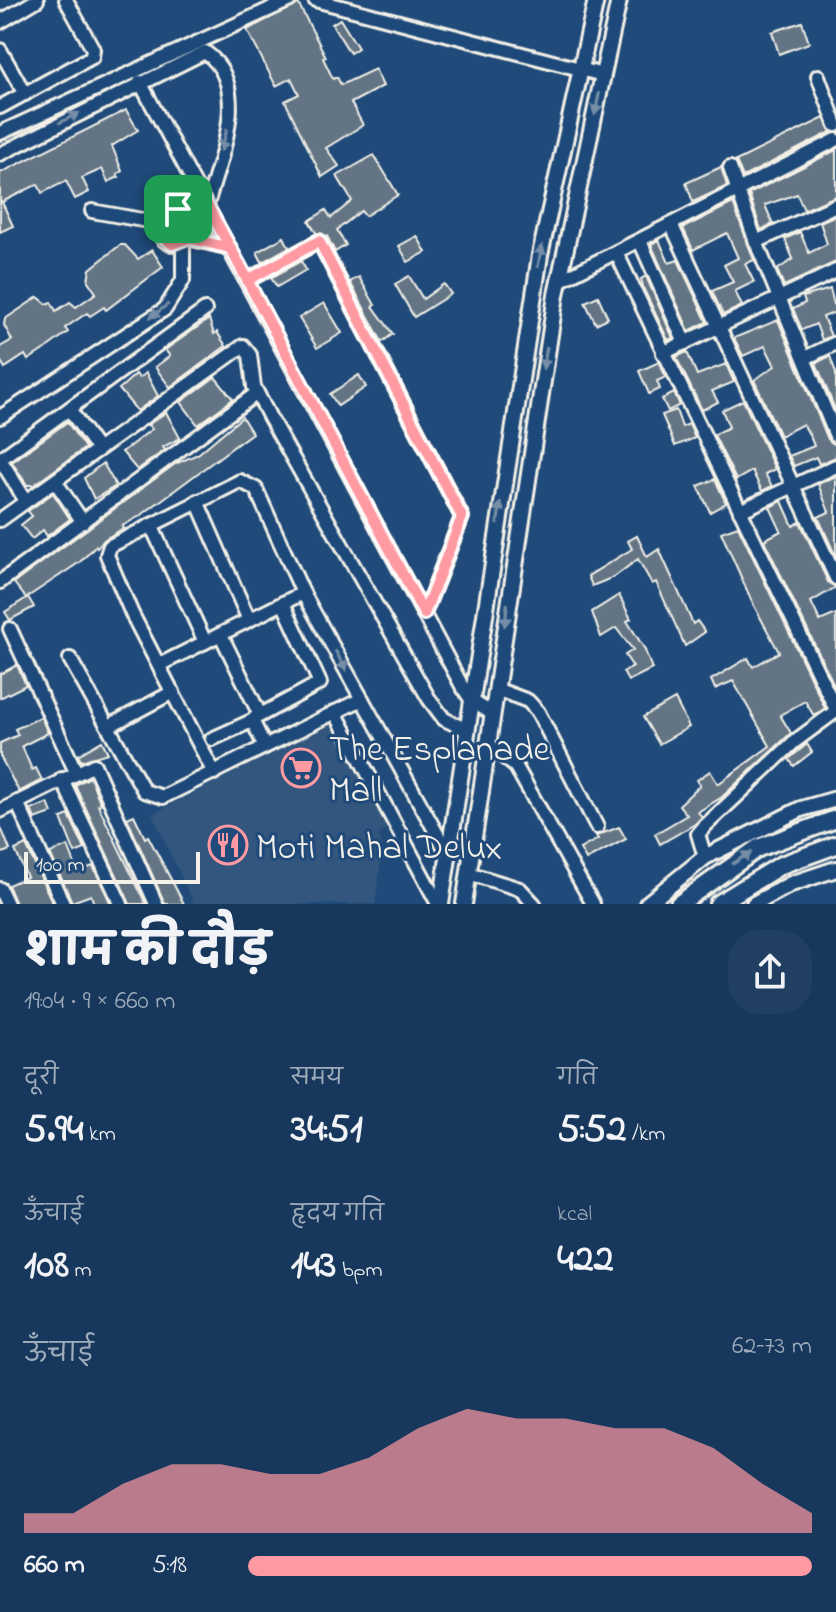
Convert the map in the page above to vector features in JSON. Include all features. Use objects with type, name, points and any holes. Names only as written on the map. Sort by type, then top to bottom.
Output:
[{"type":"main road","points":[[679,904],[758,848],[836,819]]},
{"type":"main road","points":[[718,904],[781,865],[836,845]]},
{"type":"street","points":[[0,22],[37,0]]},
{"type":"street","points":[[0,107],[92,57],[93,49],[66,0]]},
{"type":"street","points":[[0,133],[290,0]]},
{"type":"street","points":[[315,0],[603,75]]},
{"type":"street","points":[[439,904],[540,255],[596,0]]},
{"type":"street","points":[[464,904],[559,281],[619,0]]},
{"type":"street","points":[[0,50],[25,94]]},
{"type":"street","points":[[0,154],[202,52],[211,56],[223,75],[231,95],[230,109],[204,199],[183,211],[168,211],[159,223]]},
{"type":"street","points":[[818,76],[836,125]]},
{"type":"street","points":[[140,82],[472,701],[491,713]]},
{"type":"street","points":[[559,281],[836,140]]},
{"type":"street","points":[[730,168],[756,242],[832,418],[836,436]]},
{"type":"street","points":[[756,242],[836,205]]},
{"type":"street","points":[[92,211],[159,223]]},
{"type":"street","points":[[0,417],[165,309],[183,280],[186,240],[192,223],[183,211]]},
{"type":"street","points":[[159,223],[163,239],[172,244],[186,240],[230,248]]},
{"type":"street","points":[[671,224],[836,578]]},
{"type":"street","points":[[248,280],[319,241],[462,517],[424,614]]},
{"type":"street","points":[[640,241],[685,343]]},
{"type":"street","points":[[616,252],[836,710],[794,742],[705,826],[698,834],[705,857]]},
{"type":"street","points":[[663,353],[836,271]]},
{"type":"street","points":[[26,501],[0,459],[205,310]]},
{"type":"street","points":[[805,358],[836,343]]},
{"type":"street","points":[[0,520],[243,346],[250,355],[251,378],[257,393],[429,699],[444,719],[467,730]]},
{"type":"street","points":[[0,582],[257,393]]},
{"type":"street","points":[[69,409],[98,450]]},
{"type":"street","points":[[740,511],[836,466]]},
{"type":"street","points":[[55,481],[83,522]]},
{"type":"street","points":[[214,773],[116,581],[107,555],[110,546],[232,482],[251,484],[303,593],[447,852]]},
{"type":"street","points":[[197,501],[249,620]]},
{"type":"street","points":[[151,525],[205,642]]},
{"type":"street","points":[[159,665],[303,593]]},
{"type":"street","points":[[212,739],[320,683],[283,603]]},
{"type":"street","points":[[10,629],[76,772]]},
{"type":"street","points":[[221,635],[257,717],[265,747]]},
{"type":"street","points":[[70,659],[144,791],[153,797],[163,797],[362,699]]},
{"type":"street","points":[[496,689],[528,701],[538,712],[597,827]]},
{"type":"street","points":[[109,726],[173,692]]},
{"type":"street","points":[[335,712],[439,904]]},
{"type":"street","points":[[487,743],[516,767],[593,904]]},
{"type":"street","points":[[0,811],[94,765],[156,904]]},
{"type":"street","points":[[62,779],[121,904]]},
{"type":"street","points":[[647,904],[705,857],[801,809],[836,799]]},
{"type":"street","points":[[17,802],[63,904]]},
{"type":"street","points":[[754,904],[791,884],[836,869]]},
{"type":"street","points":[[468,873],[520,889],[534,904]]},
{"type":"street","points":[[0,889],[7,904]]},
{"type":"shaded area","name":"The Esplanade Mall","points":[[335,722],[388,828],[378,835],[383,845],[375,904],[194,904],[152,814]]},
{"type":"building","points":[[298,3],[326,57],[323,58],[333,79],[337,77],[341,85],[375,69],[383,86],[351,103],[363,125],[326,148],[339,166],[322,177],[285,101],[299,94],[291,78],[276,86],[247,30]]},
{"type":"building","points":[[340,19],[358,48],[350,53],[332,24]]},
{"type":"building","points":[[802,22],[809,43],[779,54],[772,32]]},
{"type":"building","points":[[126,110],[138,130],[112,146],[122,171],[117,174],[119,177],[108,182],[102,169],[82,178],[89,192],[75,199],[66,181],[42,193],[38,184],[2,202],[13,226],[0,232],[0,173]]},
{"type":"building","points":[[824,118],[831,132],[743,177],[736,161]]},
{"type":"building","points":[[836,150],[836,196],[804,210],[797,194],[765,205],[773,224],[761,230],[749,194]]},
{"type":"building","points":[[374,155],[398,195],[365,216],[361,211],[337,230],[346,245],[335,252],[327,236],[316,233],[309,221],[326,210],[331,218],[352,201],[337,176]]},
{"type":"building","points":[[721,167],[727,186],[693,202],[686,183]]},
{"type":"building","points":[[733,203],[754,260],[745,264],[754,282],[735,291],[742,306],[723,315],[712,291],[733,282],[724,265],[738,258],[727,233],[693,250],[683,228]]},
{"type":"building","points":[[836,215],[836,262],[784,286],[777,270],[793,259],[785,239],[800,232],[809,253],[827,244],[820,222]]},
{"type":"building","points":[[417,236],[426,252],[408,262],[399,246]]},
{"type":"building","points":[[284,237],[289,247],[262,262],[257,252]]},
{"type":"building","points":[[659,240],[669,263],[678,260],[707,322],[689,331],[651,244]]},
{"type":"building","points":[[120,245],[125,245],[138,259],[152,250],[163,267],[106,310],[104,307],[90,316],[87,313],[65,328],[68,332],[28,360],[25,355],[5,368],[0,360],[0,347],[12,340],[4,325],[5,319],[38,297],[47,304],[51,302],[56,311],[70,302],[76,307],[96,293],[88,281],[90,269]]},
{"type":"building","points":[[301,261],[306,270],[277,287],[271,278]]},
{"type":"building","points":[[409,276],[423,299],[444,284],[451,294],[414,317],[395,284]]},
{"type":"building","points":[[646,276],[673,338],[668,340],[644,290],[641,279]]},
{"type":"building","points":[[359,277],[373,306],[393,334],[382,342],[350,282]]},
{"type":"building","points":[[830,289],[836,312],[823,317],[831,336],[822,340],[816,324],[802,330],[793,309],[805,303],[803,297]]},
{"type":"building","points":[[598,296],[608,318],[596,324],[585,302]]},
{"type":"building","points":[[324,303],[342,333],[317,348],[299,318]]},
{"type":"building","points":[[209,319],[214,334],[217,332],[226,346],[170,387],[155,367],[170,356],[165,350]]},
{"type":"building","points":[[778,320],[828,439],[836,445],[836,457],[819,464],[816,457],[794,466],[789,456],[814,446],[810,436],[803,424],[780,436],[754,380],[775,366],[765,346],[743,356],[734,338]]},
{"type":"building","points":[[687,352],[697,375],[726,364],[734,382],[712,391],[718,402],[702,410],[676,357]]},
{"type":"building","points":[[830,356],[836,373],[836,412],[816,363]]},
{"type":"building","points":[[659,362],[666,377],[657,381],[660,389],[649,394],[639,371]]},
{"type":"building","points":[[146,373],[158,396],[137,411],[119,389],[136,374],[139,378]]},
{"type":"building","points":[[359,375],[366,387],[338,406],[330,394]]},
{"type":"building","points":[[215,377],[233,399],[198,425],[181,402]]},
{"type":"building","points":[[674,393],[680,405],[668,411],[662,399]]},
{"type":"building","points":[[743,400],[775,469],[765,474],[772,486],[762,491],[752,471],[736,480],[714,435],[729,427],[722,410]]},
{"type":"building","points":[[676,410],[682,427],[689,424],[695,438],[675,446],[662,415]]},
{"type":"building","points":[[166,412],[180,438],[163,447],[165,450],[137,470],[122,452],[152,429],[148,425]]},
{"type":"building","points":[[242,417],[252,433],[122,526],[124,528],[105,539],[80,562],[26,598],[14,583],[175,464],[198,454]]},
{"type":"building","points":[[67,422],[85,448],[34,485],[27,485],[12,462]]},
{"type":"building","points":[[103,463],[116,486],[94,499],[84,478]]},
{"type":"building","points":[[836,476],[836,557],[818,517],[829,512],[818,484]]},
{"type":"building","points":[[715,479],[726,503],[710,512],[698,486]]},
{"type":"building","points":[[53,493],[70,519],[47,536],[43,530],[32,539],[21,525],[32,516],[28,511]]},
{"type":"building","points":[[782,501],[793,526],[800,522],[828,582],[836,587],[811,602],[820,621],[836,614],[836,689],[764,540],[781,531],[770,507]]},
{"type":"building","points":[[738,526],[825,708],[814,716],[805,701],[780,715],[791,733],[722,797],[698,812],[702,817],[695,824],[660,844],[655,834],[687,815],[679,805],[700,785],[697,780],[710,771],[718,784],[770,746],[733,681],[715,689],[711,680],[748,658],[753,667],[779,652],[753,604],[721,532]]},
{"type":"building","points":[[637,536],[647,557],[659,549],[693,624],[697,621],[705,632],[685,646],[656,582],[652,584],[638,559],[614,577],[592,586],[588,576],[632,549],[628,541]]},
{"type":"building","points":[[619,595],[631,619],[627,621],[644,648],[652,669],[628,681],[623,672],[633,667],[625,655],[633,650],[616,628],[601,637],[592,612]]},
{"type":"building","points":[[28,597],[34,607],[10,620],[5,612]]},
{"type":"building","points":[[17,665],[26,685],[0,698],[0,674]]},
{"type":"building","points":[[675,699],[689,727],[659,744],[643,717]]},
{"type":"building","points":[[41,717],[48,733],[22,746],[32,770],[36,768],[42,780],[19,792],[0,756],[0,743],[18,735],[15,729]]},
{"type":"building","points":[[102,741],[108,753],[81,761],[78,755]]},
{"type":"building","points":[[807,744],[812,752],[794,766],[789,759]]},
{"type":"building","points":[[90,777],[101,804],[98,805],[146,904],[130,904],[75,785]]},
{"type":"building","points":[[48,803],[52,813],[35,819],[31,810]]},
{"type":"building","points":[[69,815],[85,849],[75,853],[61,818]]},
{"type":"building","points":[[134,815],[184,904],[165,904],[127,818]]},
{"type":"building","points":[[0,825],[10,850],[0,854]]},
{"type":"building","points":[[619,827],[626,839],[586,860],[580,849],[598,839],[596,836]]},
{"type":"building","points":[[26,845],[53,904],[16,904],[8,885],[27,877],[15,850]]},
{"type":"building","points":[[68,846],[78,872],[93,866],[111,904],[94,904],[91,895],[72,902],[50,853]]},
{"type":"place","name":"The Esplanade Mall","points":[[301,768]]},
{"type":"place","name":"Moti Mahal Delux","points":[[228,845]]},
{"type":"route","points":[[201,194],[248,280],[319,241],[462,517],[424,614],[230,248],[188,238],[178,244],[163,239],[158,228],[160,218],[168,211],[178,209],[183,211],[201,194]]}]
